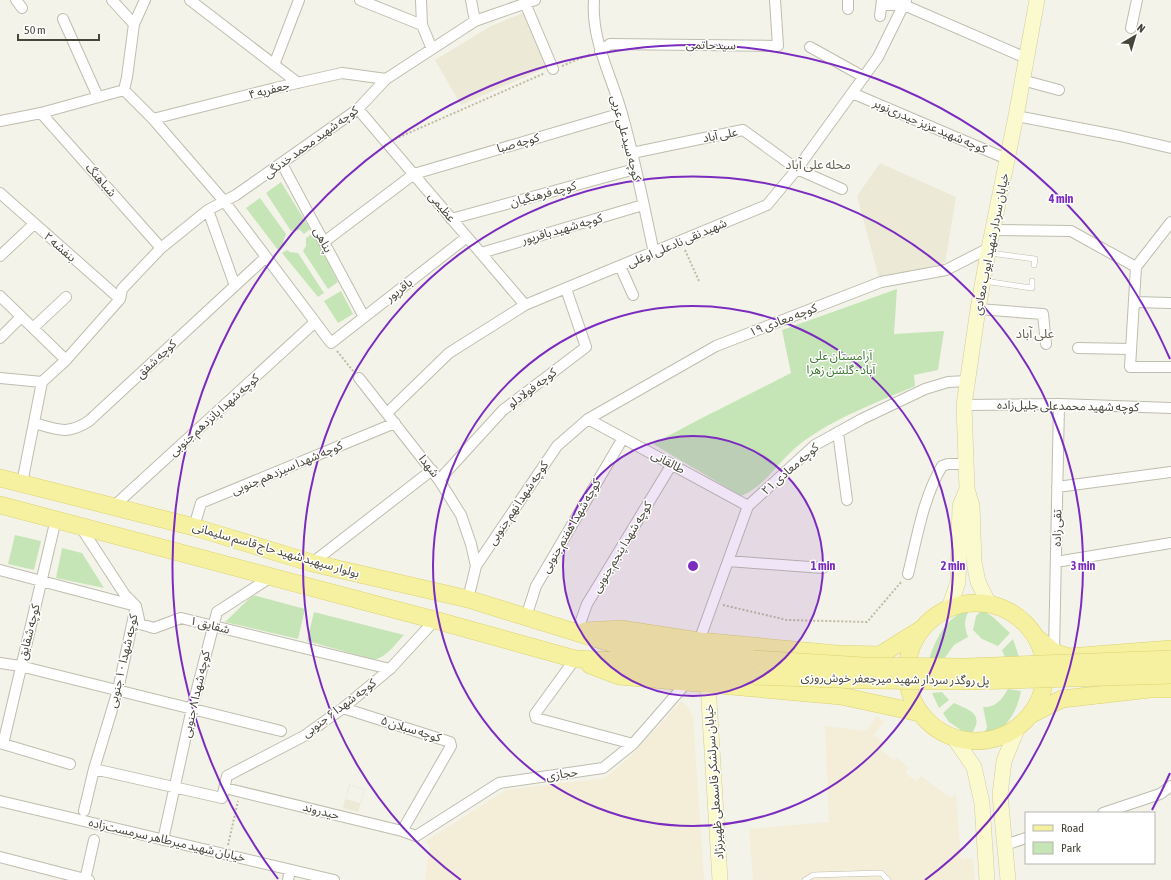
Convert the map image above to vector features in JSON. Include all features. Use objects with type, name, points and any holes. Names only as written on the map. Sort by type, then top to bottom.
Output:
[{"type":"main road","name":"خیابان سردار شهید ایوب معادی","points":[[989,604],[978,582],[974,562],[972,506],[967,489],[964,406],[988,250],[1016,116],[1037,0]]},
{"type":"main road","name":"بولوار سپهبد شهید حاج قاسم سلیمانی","points":[[0,478],[194,527],[312,563],[468,599],[577,632],[619,654]]},
{"type":"main road","name":"خیابان سردار شهید ایوب معادی","points":[[949,608],[958,582],[960,506],[967,489]]},
{"type":"main road","name":"بولوار سپهبد شهید حاج قاسم سلیمانی","points":[[0,505],[435,620],[575,659],[619,654]]},
{"type":"main road","points":[[1171,649],[1068,657],[1054,652],[1036,638],[1019,618],[1008,610],[989,604],[968,603],[949,608],[931,618],[921,630],[910,649],[906,671],[910,694],[920,713],[935,728],[954,738],[976,742],[997,738],[1017,729],[1032,714],[1062,699],[1150,689],[1171,689]]},
{"type":"main road","points":[[577,632],[621,629],[698,641],[837,654],[880,655],[921,630]]},
{"type":"main road","points":[[1032,714],[1041,696],[1045,676],[1044,656],[1036,638]]},
{"type":"main road","points":[[1150,689],[1142,678],[1139,669],[1142,661],[1153,650]]},
{"type":"main road","name":"پل روگذر سردار شهید میرجعفر خوش‌روزی","points":[[619,654],[753,667],[863,680],[974,681],[1171,675]]},
{"type":"main road","points":[[837,654],[848,662],[851,672],[850,686],[841,696]]},
{"type":"main road","points":[[575,659],[619,676],[688,681],[841,696],[920,713]]},
{"type":"main road","name":"پل روگذر سردار شهید میرجعفر خوش‌روزی","points":[[753,667],[966,667],[1171,660]]},
{"type":"main road","name":"خیابان سرلشکر قاسمعلی ظهیرنژاد","points":[[708,684],[720,880]]},
{"type":"main road","points":[[1008,880],[1000,795],[1004,761],[1017,729]]},
{"type":"main road","points":[[954,738],[974,767],[982,803],[987,880]]},
{"type":"street","points":[[112,0],[134,24]]},
{"type":"street","points":[[124,90],[134,24],[145,0]]},
{"type":"street","points":[[190,0],[298,83]]},
{"type":"street","points":[[274,65],[299,0]]},
{"type":"street","points":[[360,0],[422,25]]},
{"type":"street","points":[[421,0],[422,25],[432,50]]},
{"type":"street","points":[[471,0],[475,21]]},
{"type":"street","name":"کوچه سیدعلی عربی","points":[[594,0],[593,14],[600,51],[622,113],[654,253]]},
{"type":"street","name":"سیدحاتمی","points":[[600,51],[610,44],[778,46],[775,0]]},
{"type":"street","points":[[1131,28],[1137,0]]},
{"type":"street","points":[[530,1],[554,69]]},
{"type":"street","name":"کوچه شهید محمد خدنگی","points":[[42,382],[66,360],[120,299],[122,289],[161,248],[208,210],[236,195],[282,164],[358,109],[386,79],[475,21],[530,1]]},
{"type":"street","points":[[880,16],[882,3],[905,2],[1026,58]]},
{"type":"street","name":"شهید نقی نادعلی اوغلی","points":[[386,413],[449,353],[525,305],[654,253],[767,205],[797,169],[878,57],[905,2]]},
{"type":"street","points":[[63,19],[98,97]]},
{"type":"street","points":[[810,46],[864,77]]},
{"type":"street","name":"جعفریه ۴","points":[[153,119],[342,73],[386,79]]},
{"type":"street","points":[[1022,80],[1059,90]]},
{"type":"street","points":[[0,121],[41,113],[124,90]]},
{"type":"street","points":[[124,90],[153,119],[224,201],[314,323],[331,343]]},
{"type":"street","name":"کوچه شهید عزیز حیدری‌نوبر","points":[[852,94],[1007,159]]},
{"type":"street","name":"عظیمی","points":[[358,109],[525,305]]},
{"type":"street","name":"شباهنگ","points":[[41,113],[161,248]]},
{"type":"street","name":"کوچه صبا","points":[[414,174],[622,113]]},
{"type":"street","points":[[1016,116],[1120,136],[1171,148]]},
{"type":"street","name":"علی آباد","points":[[632,153],[743,130],[797,169],[842,189]]},
{"type":"street","name":"پناهی","points":[[282,164],[364,317]]},
{"type":"street","name":"کوچه فرهنگیان","points":[[451,218],[635,169]]},
{"type":"street","points":[[324,242],[414,174]]},
{"type":"street","name":"بنفشه ۲","points":[[0,194],[120,299]]},
{"type":"street","name":"کوچه شهید باقرپور","points":[[481,253],[643,205]]},
{"type":"street","points":[[208,210],[235,286]]},
{"type":"street","points":[[1171,222],[1136,267],[1130,368],[1171,367]]},
{"type":"street","points":[[0,256],[34,224]]},
{"type":"street","points":[[992,230],[1071,231],[1136,267]]},
{"type":"street","name":"باقرپور","points":[[331,343],[467,236]]},
{"type":"street","name":"کوچه معادی ۱۹","points":[[588,419],[716,346],[881,282],[946,270],[988,250]]},
{"type":"street","name":"کوچه شفق","points":[[34,423],[58,430],[77,429],[90,421],[266,257]]},
{"type":"street","points":[[620,266],[633,295]]},
{"type":"street","name":"کوچه فولادلو","points":[[440,480],[503,410],[586,347],[566,288]]},
{"type":"street","points":[[0,296],[66,360]]},
{"type":"street","points":[[34,328],[66,297]]},
{"type":"street","points":[[1134,302],[1171,303]]},
{"type":"street","points":[[978,309],[1043,314],[1046,344]]},
{"type":"street","points":[[0,338],[21,317]]},
{"type":"street","name":"کوچه شهدا پانزدهم جنوبی","points":[[113,507],[314,323]]},
{"type":"street","points":[[1078,348],[1131,349]]},
{"type":"street","points":[[0,378],[42,382],[22,483]]},
{"type":"street","name":"شهدا","points":[[359,378],[440,480],[461,515],[471,544],[476,566]]},
{"type":"street","name":"کوچه معادی ۲۱","points":[[698,641],[748,506],[815,445],[862,419],[925,390],[948,382],[967,381]]},
{"type":"street","name":"کوچه شهید محمدعلی جلیل‌زاده","points":[[964,406],[1059,404],[1171,408]]},
{"type":"street","name":"تقی زاده","points":[[1054,652],[1059,404]]},
{"type":"street","name":"طالقانی","points":[[588,419],[748,506]]},
{"type":"street","name":"کوچه شهدا نهم جنوبی","points":[[468,599],[476,566],[557,446],[588,419]]},
{"type":"street","name":"کوچه شهدا سیزدهم جنوبی","points":[[194,527],[201,503],[395,423]]},
{"type":"street","points":[[838,432],[846,500]]},
{"type":"street","name":"کوچه شهدا هفتم جنوبی","points":[[526,617],[536,586],[623,438]]},
{"type":"street","name":"کوچه شهدا پنجم جنوبی","points":[[577,632],[587,604],[672,464]]},
{"type":"street","points":[[908,574],[925,509],[938,472],[942,466],[948,464],[966,464]]},
{"type":"street","points":[[312,563],[432,470]]},
{"type":"street","points":[[1057,487],[1171,472]]},
{"type":"street","name":"کوچه شقایق","points":[[1,744],[56,519]]},
{"type":"street","name":"کوچه شهدا ۱۰ جنوبی","points":[[80,526],[125,595],[136,606],[118,690],[94,769],[84,811]]},
{"type":"street","points":[[1056,562],[1171,543]]},
{"type":"street","points":[[728,561],[823,568]]},
{"type":"street","points":[[0,570],[136,606]]},
{"type":"street","name":"کوچه شهدا ۸ جنوبی","points":[[163,840],[192,708],[216,612],[271,577]]},
{"type":"street","name":"شقایق ۱","points":[[136,606],[140,624],[154,628],[181,618],[390,669]]},
{"type":"street","name":"کوچه شهدا ۶ جنوبی","points":[[223,793],[226,778],[230,774],[304,736],[343,708],[390,669],[435,620]]},
{"type":"street","points":[[575,659],[535,714],[536,718],[633,744]]},
{"type":"street","points":[[0,663],[20,666],[281,731]]},
{"type":"street","name":"حجازی","points":[[416,836],[498,783],[603,768],[633,744],[688,681]]},
{"type":"street","name":"کوچه سبلان ۵","points":[[343,708],[450,742],[451,746],[402,831]]},
{"type":"street","points":[[1,744],[70,764]]},
{"type":"street","name":"حیدروند","points":[[94,769],[174,787],[223,793],[240,792],[402,831],[416,836]]},
{"type":"street","points":[[1105,812],[1160,794],[1171,786]]},
{"type":"street","name":"خیابان شهید میرطاهر سرمست‌زاده","points":[[0,801],[226,855],[289,875],[334,880]]},
{"type":"street","points":[[1005,845],[1025,838]]},
{"type":"street","points":[[0,858],[87,880],[94,840]]},
{"type":"lane","points":[[988,250],[1035,259],[1034,265]]},
{"type":"lane","points":[[983,280],[1032,288],[1032,281]]},
{"type":"lane","points":[[805,880],[813,875],[870,872],[881,873],[888,880]]},
{"type":"path","points":[[387,143],[554,69],[600,51]]},
{"type":"path","points":[[682,241],[699,281]]},
{"type":"path","points":[[331,343],[359,378]]},
{"type":"path","points":[[712,602],[787,620],[867,622],[908,574]]},
{"type":"path","points":[[226,855],[240,792]]},
{"type":"shaded area","points":[[525,12],[548,67],[461,105],[435,60],[491,26]]},
{"type":"shaded area","points":[[880,163],[956,197],[945,263],[879,278],[857,196]]},
{"type":"shaded area","points":[[681,701],[689,709],[693,718],[704,880],[425,880],[430,847],[426,841],[506,790],[605,778],[632,755]]},
{"type":"shaded area","points":[[877,716],[884,722],[874,735],[885,744],[881,750],[894,760],[896,757],[909,768],[905,773],[916,781],[921,776],[951,798],[956,793],[961,859],[973,858],[975,880],[753,880],[749,829],[829,822],[825,726],[866,731]]},
{"type":"shaded area","points":[[349,784],[365,789],[358,812],[343,808]],"holes":[[[350,785],[364,790],[360,803],[346,799]]]},
{"type":"green space","points":[[281,182],[310,229],[304,234],[300,230],[291,231],[266,193]]},
{"type":"green space","points":[[260,198],[286,234],[283,242],[285,245],[278,250],[246,208]]},
{"type":"green space","points":[[313,233],[338,282],[328,289],[303,251],[306,246],[306,238]]},
{"type":"green space","points":[[287,250],[298,253],[324,293],[318,297],[282,253]]},
{"type":"green space","name":"آرامستان علی آباد - گلشن زهرا","points":[[897,289],[894,334],[944,331],[938,370],[914,375],[915,386],[841,419],[813,435],[792,450],[758,486],[750,492],[741,496],[653,444],[791,373],[782,330]]},
{"type":"green space","points":[[341,291],[353,314],[338,323],[324,301]]},
{"type":"green space","points":[[15,535],[41,541],[34,570],[8,564]]},
{"type":"green space","points":[[62,548],[82,553],[104,588],[56,578]]},
{"type":"green space","points":[[253,595],[305,609],[298,639],[225,622]]},
{"type":"green space","points":[[969,610],[965,624],[968,637],[954,645],[944,659],[929,659],[943,629],[954,617]]},
{"type":"green space","points":[[982,610],[993,617],[1010,633],[998,646],[982,639],[973,630],[976,616]]},
{"type":"green space","points":[[314,612],[404,635],[394,647],[381,657],[372,659],[307,641]]},
{"type":"green space","points":[[1013,639],[1019,657],[1005,657],[1002,650]]},
{"type":"green space","points":[[1008,689],[1021,691],[1013,714],[998,731],[983,737],[987,727],[983,707],[992,706],[998,702]]},
{"type":"green space","points":[[942,692],[949,700],[939,708],[932,693]]},
{"type":"green space","points":[[954,703],[971,711],[976,718],[974,729],[970,736],[949,722],[943,713]]},
{"type":"district","name":"محله علی آباد","points":[[818,164]]},
{"type":"district","name":"علی آباد","points":[[1035,333]]}]
